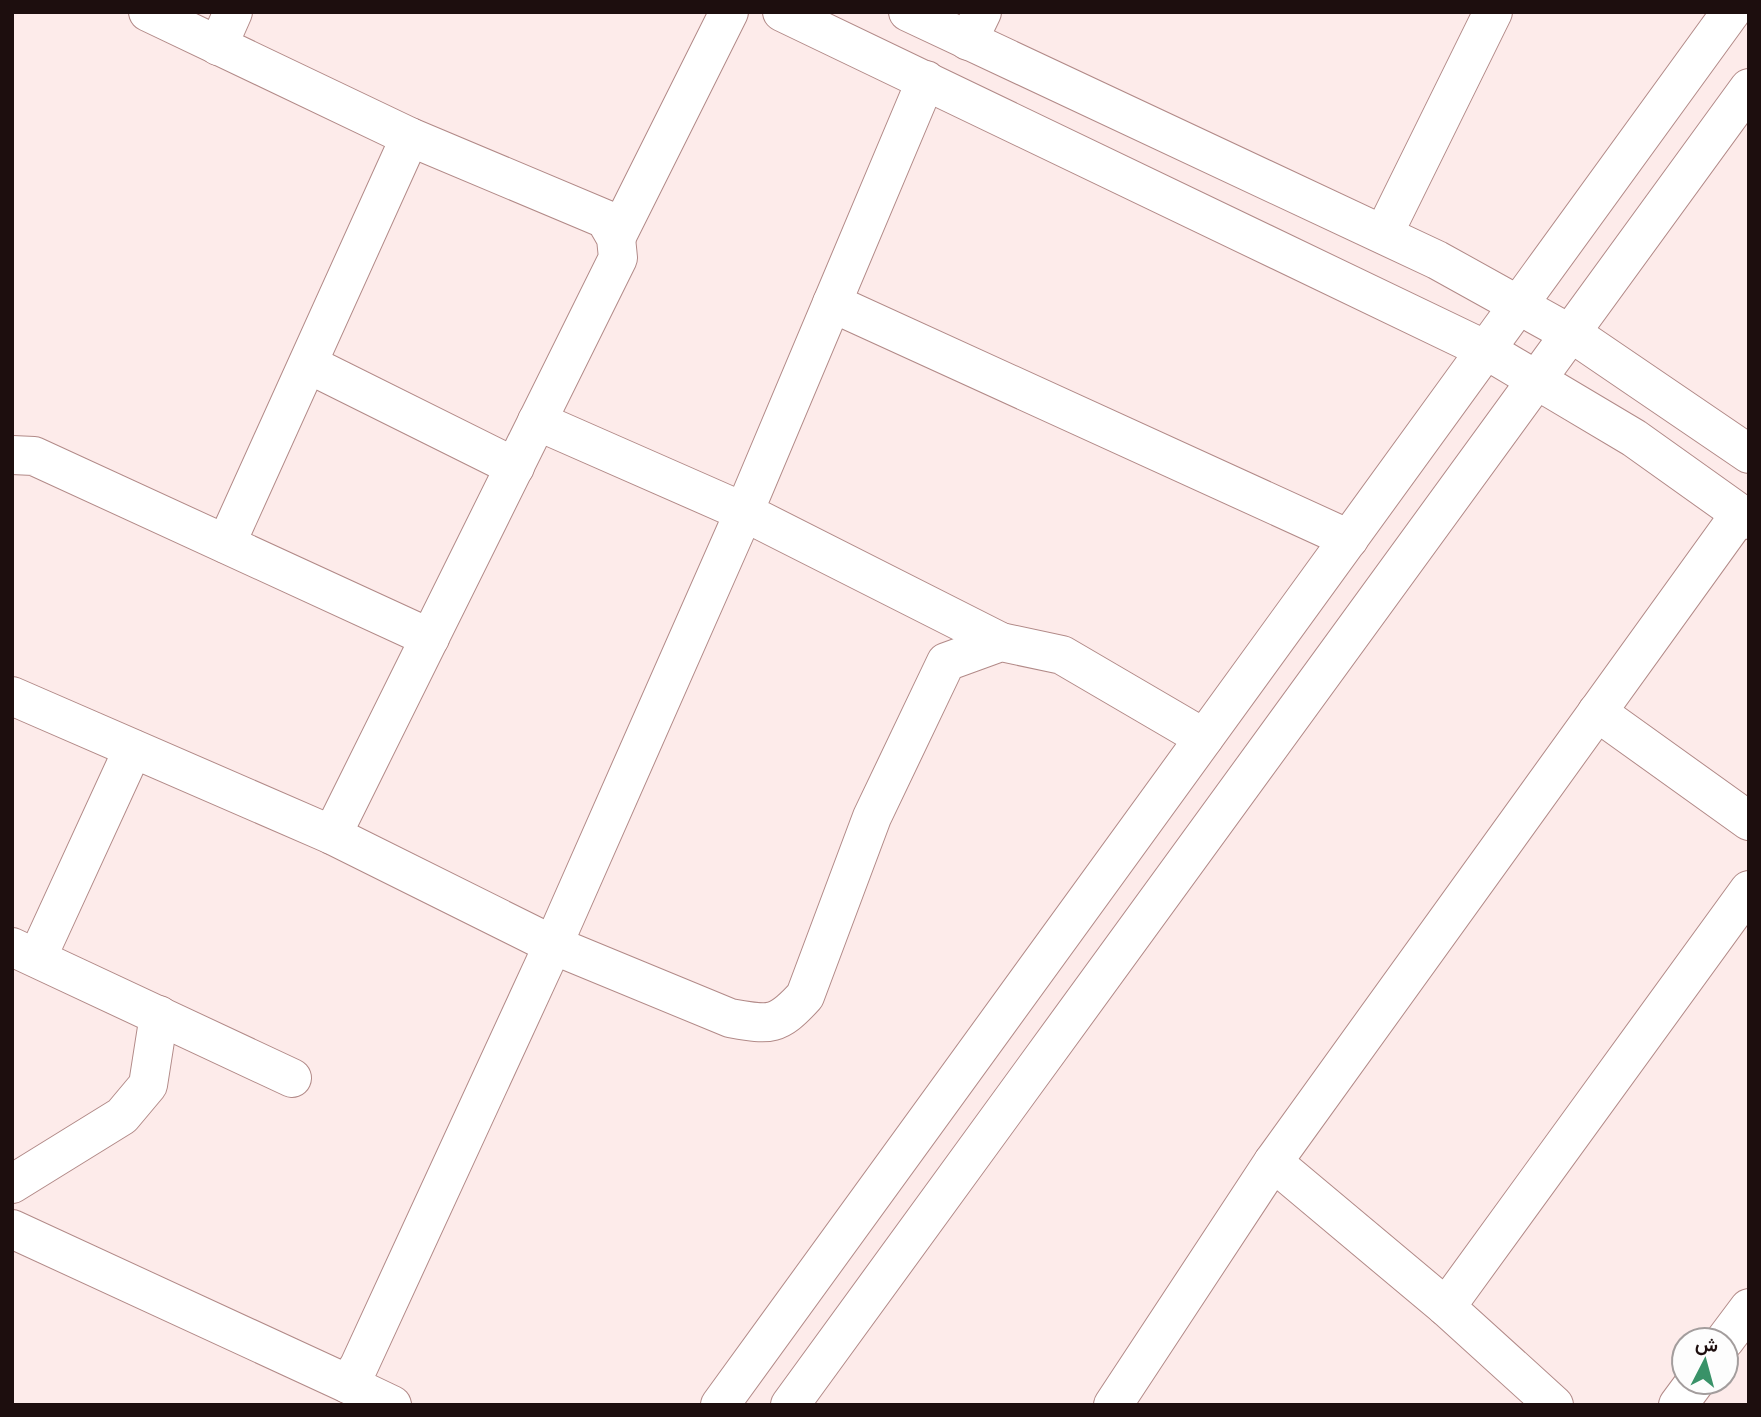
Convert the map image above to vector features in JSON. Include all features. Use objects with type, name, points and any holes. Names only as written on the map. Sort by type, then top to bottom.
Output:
[{"type":"street","points":[[148,12],[225,29],[410,137],[605,219],[616,238],[618,258],[332,835]]},
{"type":"street","points":[[616,238],[729,12]]},
{"type":"street","points":[[782,12],[1486,350],[1634,438],[1744,517],[1597,712],[1273,1162],[1113,1405]]},
{"type":"street","points":[[908,12],[975,26],[1384,233],[1570,333],[1749,454]]},
{"type":"street","points":[[720,1405],[1731,12]]},
{"type":"street","points":[[1384,233],[1488,14]]},
{"type":"street","points":[[348,1384],[359,1366],[553,945],[744,512],[926,80]]},
{"type":"street","points":[[790,1405],[1749,88]]},
{"type":"street","points":[[226,544],[410,137]]},
{"type":"street","points":[[832,303],[1349,539]]},
{"type":"street","points":[[308,365],[515,467]]},
{"type":"street","points":[[537,421],[744,512],[1001,642],[1062,655],[1204,738]]},
{"type":"street","points":[[12,455],[34,456],[430,638]]},
{"type":"street","points":[[12,696],[332,835],[553,945],[730,1018],[760,1024],[785,1018],[805,996],[872,817],[946,662],[1001,642]]},
{"type":"street","points":[[1597,712],[1749,821]]},
{"type":"street","points":[[134,749],[25,953],[292,1078]]},
{"type":"street","points":[[1446,1307],[1749,890]]},
{"type":"street","points":[[12,1184],[122,1116],[148,1085],[159,1016]]},
{"type":"street","points":[[1273,1162],[1446,1307],[1554,1405]]},
{"type":"street","points":[[12,1229],[392,1405]]},
{"type":"street","points":[[1736,1326],[1749,1308]]}]
